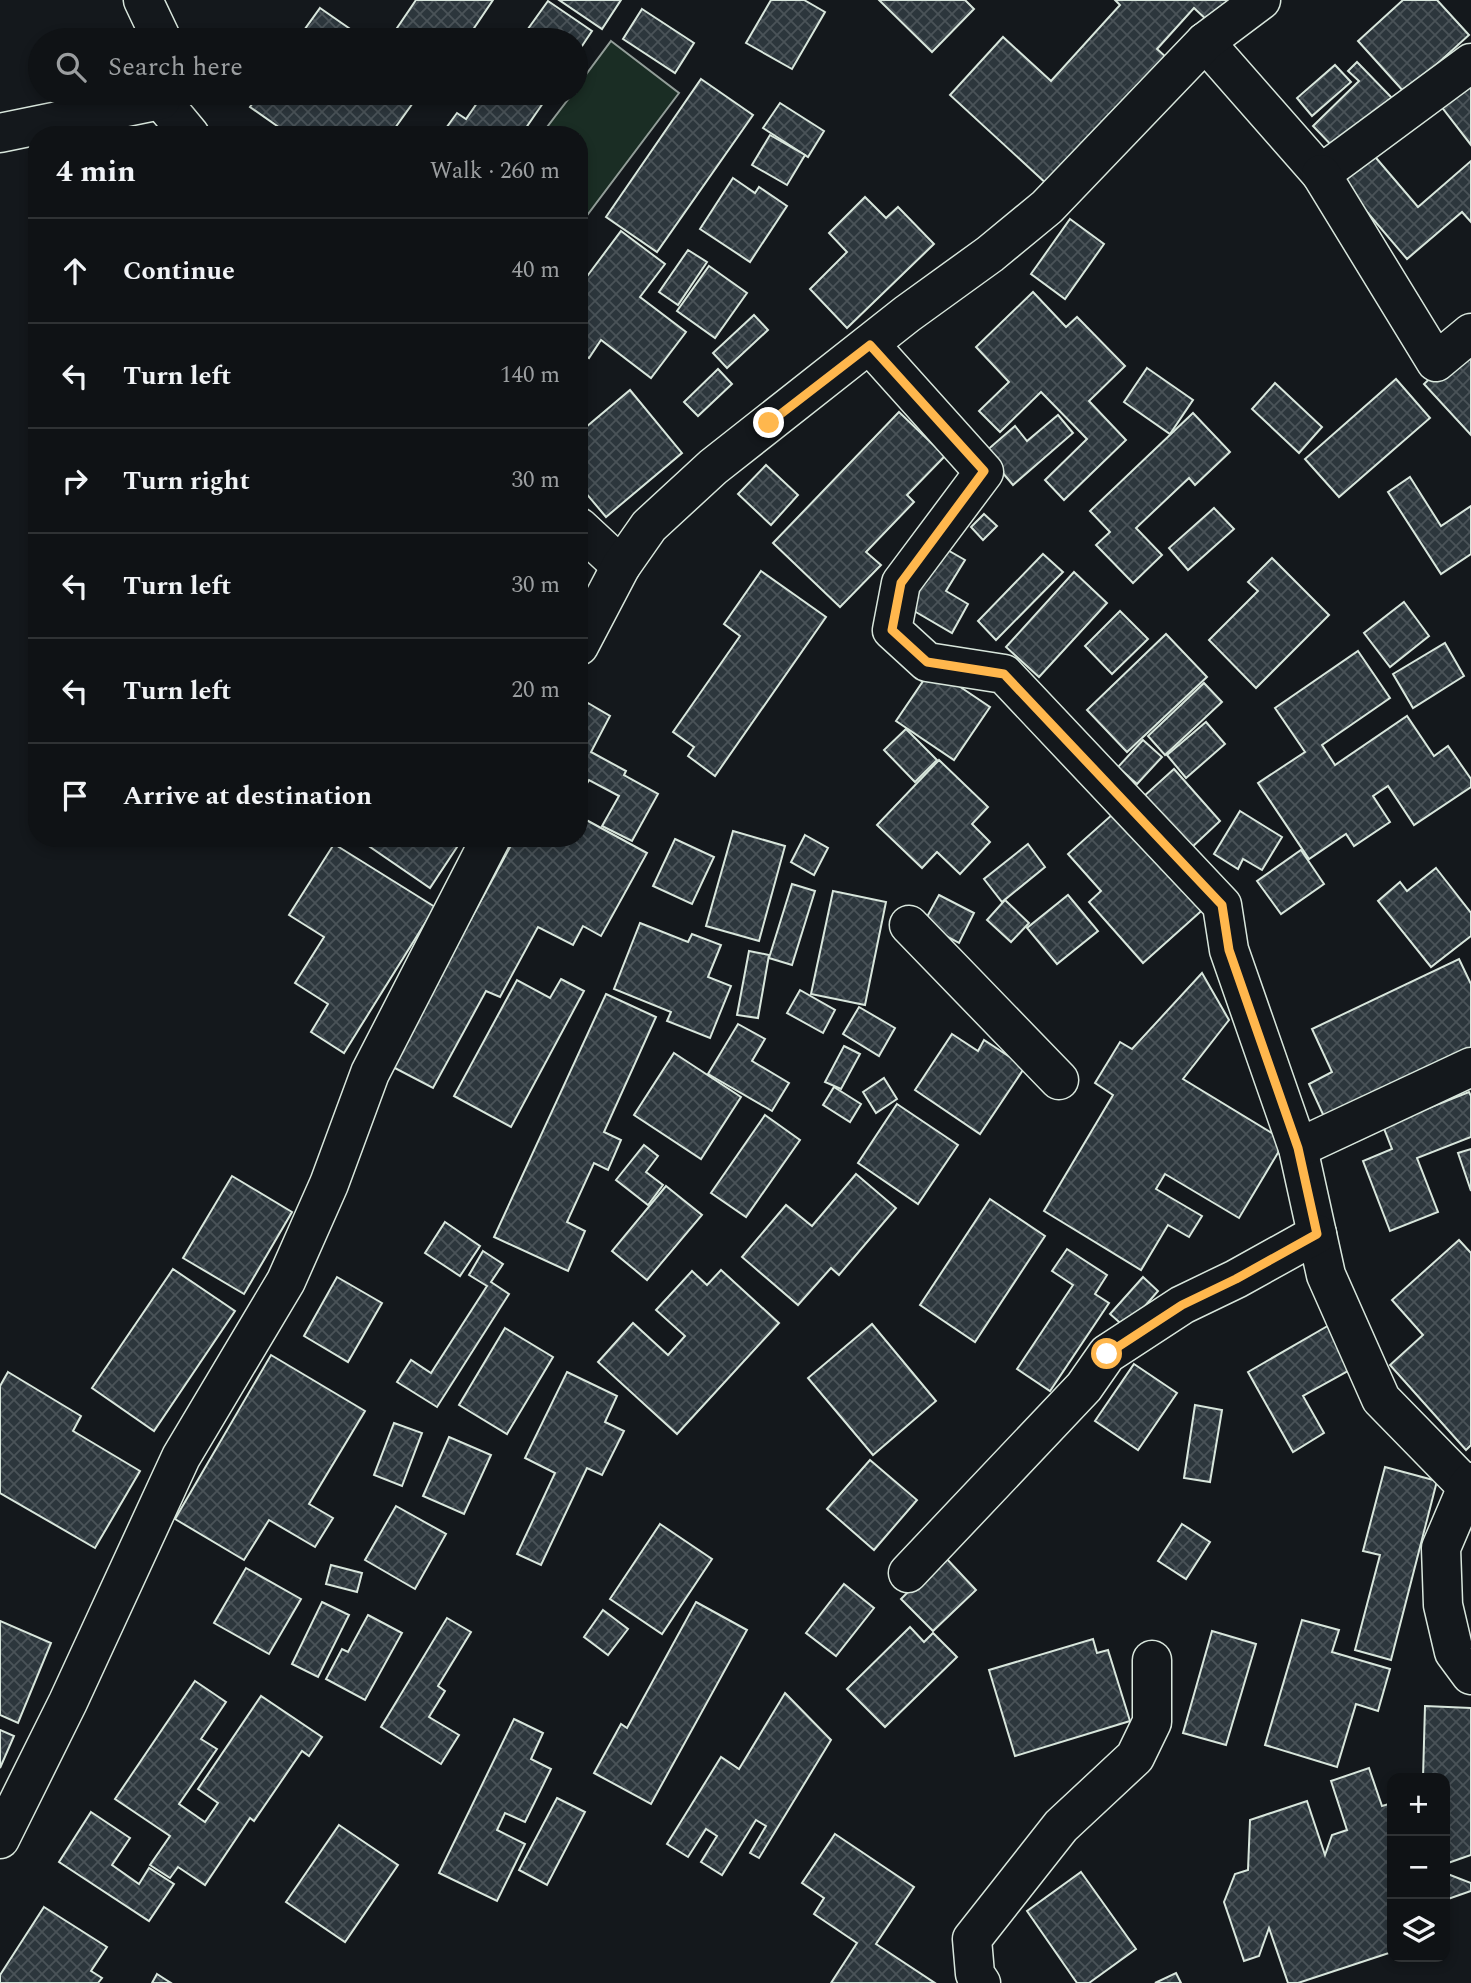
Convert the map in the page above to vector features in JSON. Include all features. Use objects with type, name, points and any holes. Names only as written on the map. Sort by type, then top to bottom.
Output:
[{"type":"street","points":[[143,0],[156,28]]},
{"type":"street","points":[[588,629],[621,566],[649,526],[713,467],[1047,207],[1205,42],[1261,0]]},
{"type":"street","points":[[1205,42],[1321,174],[1436,362],[1471,332]]},
{"type":"street","points":[[1321,174],[1471,63]]},
{"type":"street","points":[[30,126],[122,105]]},
{"type":"street","points":[[168,105],[183,126]]},
{"type":"street","points":[[0,133],[28,127]]},
{"type":"street","points":[[870,345],[984,471],[901,583],[892,630],[927,662],[1004,674],[1222,905],[1229,950],[1298,1148],[1326,1275],[1381,1399],[1469,1485],[1441,1548],[1443,1605],[1454,1652],[1471,1675]]},
{"type":"street","points":[[588,535],[621,566]]},
{"type":"street","points":[[0,1839],[68,1702],[181,1457],[286,1281],[329,1184],[370,1073],[486,847]]},
{"type":"street","points":[[909,925],[1059,1080]]},
{"type":"street","points":[[1298,1148],[1471,1068]]},
{"type":"street","points":[[908,1573],[1084,1387],[1107,1354],[1182,1305],[1236,1279],[1317,1234]]},
{"type":"street","points":[[981,1983],[975,1973],[972,1939],[1061,1826],[1135,1757],[1152,1722],[1153,1660]]},
{"type":"green space","points":[[611,41],[679,93],[588,214],[588,126],[548,126],[564,105],[588,105],[588,72]]},
{"type":"building","points":[[416,0],[493,0],[474,28],[397,28]]},
{"type":"building","points":[[559,0],[621,0],[602,29]]},
{"type":"building","points":[[771,0],[804,0],[825,12],[792,69],[746,43]]},
{"type":"building","points":[[879,0],[965,0],[974,9],[932,52]]},
{"type":"building","points":[[1115,0],[1229,0],[1209,22],[1194,8],[1157,49],[1167,58],[1049,186],[950,95],[1003,37],[1051,81],[1120,5]]},
{"type":"building","points":[[1403,0],[1437,0],[1469,35],[1405,93],[1358,41]]},
{"type":"building","points":[[548,1],[588,28],[529,28]]},
{"type":"building","points":[[320,8],[349,28],[306,28]]},
{"type":"building","points":[[642,9],[694,43],[675,73],[623,39]]},
{"type":"building","points":[[1357,62],[1393,99],[1338,152],[1313,126],[1359,81],[1348,71]]},
{"type":"building","points":[[1335,65],[1351,82],[1312,116],[1297,98]]},
{"type":"building","points":[[1471,75],[1471,145],[1437,101]]},
{"type":"building","points":[[701,79],[753,115],[657,252],[606,217]]},
{"type":"building","points":[[780,103],[824,131],[808,157],[763,128]]},
{"type":"building","points":[[411,105],[396,126],[277,126],[250,107]]},
{"type":"building","points":[[476,105],[542,105],[527,126],[448,126],[457,113],[466,119]]},
{"type":"building","points":[[770,135],[805,155],[787,185],[752,165]]},
{"type":"building","points":[[1365,145],[1418,207],[1471,161],[1471,222],[1462,212],[1407,259],[1333,172]]},
{"type":"building","points":[[733,178],[755,193],[759,187],[787,206],[750,262],[700,229]]},
{"type":"building","points":[[865,197],[886,218],[898,207],[934,244],[847,328],[810,289],[847,252],[829,233]]},
{"type":"building","points":[[1070,219],[1104,244],[1065,299],[1031,274]]},
{"type":"building","points":[[621,231],[665,264],[640,297],[686,332],[651,378],[601,340],[588,357],[588,275]]},
{"type":"building","points":[[688,250],[707,262],[678,305],[659,292]]},
{"type":"building","points":[[709,266],[747,293],[715,338],[677,311]]},
{"type":"building","points":[[1033,292],[1066,327],[1077,317],[1125,366],[1089,401],[1126,440],[1064,500],[1045,480],[1087,439],[1041,392],[1000,432],[979,411],[1009,382],[976,347]]},
{"type":"building","points":[[754,315],[768,330],[727,368],[713,353]]},
{"type":"building","points":[[1471,340],[1471,435],[1424,384]]},
{"type":"building","points":[[1147,368],[1193,400],[1170,434],[1124,402]]},
{"type":"building","points":[[718,369],[732,384],[698,416],[684,402]]},
{"type":"building","points":[[1396,379],[1430,418],[1339,497],[1305,459]]},
{"type":"building","points":[[1275,383],[1322,427],[1299,453],[1252,409]]},
{"type":"building","points":[[630,390],[682,453],[606,517],[588,496],[588,425]]},
{"type":"building","points":[[899,412],[945,456],[907,495],[914,502],[866,552],[881,565],[840,607],[773,543]]},
{"type":"building","points":[[1193,413],[1230,452],[1195,485],[1189,478],[1136,528],[1162,555],[1133,583],[1096,545],[1110,532],[1090,511]]},
{"type":"building","points":[[1058,415],[1073,433],[1013,485],[985,452],[1015,426],[1027,441]]},
{"type":"building","points":[[766,465],[798,495],[771,525],[738,494]]},
{"type":"building","points":[[1410,477],[1441,526],[1471,506],[1471,554],[1441,574],[1388,492]]},
{"type":"building","points":[[1214,508],[1234,529],[1188,570],[1169,548]]},
{"type":"building","points":[[984,514],[997,526],[983,540],[971,527]]},
{"type":"building","points":[[944,548],[965,560],[946,591],[968,604],[952,633],[909,608]]},
{"type":"building","points":[[1043,554],[1063,572],[996,640],[978,621]]},
{"type":"building","points":[[1272,558],[1329,615],[1256,688],[1209,640],[1258,591],[1248,582]]},
{"type":"building","points":[[761,571],[826,617],[715,776],[688,756],[694,747],[673,732],[740,636],[724,624]]},
{"type":"building","points":[[1074,572],[1107,603],[1039,677],[1006,647]]},
{"type":"building","points":[[1404,602],[1429,636],[1390,667],[1364,633]]},
{"type":"building","points":[[1120,611],[1148,639],[1112,674],[1085,646]]},
{"type":"building","points":[[1166,634],[1207,677],[1127,752],[1087,710]]},
{"type":"building","points":[[1445,643],[1464,676],[1413,708],[1393,674]]},
{"type":"building","points":[[1358,651],[1390,698],[1322,745],[1335,765],[1407,716],[1434,756],[1448,746],[1471,779],[1471,787],[1414,825],[1388,786],[1373,796],[1390,822],[1354,846],[1346,834],[1309,859],[1258,783],[1305,752],[1275,708]]},
{"type":"building","points":[[932,668],[990,707],[954,760],[896,721]]},
{"type":"building","points":[[1204,683],[1222,702],[1165,755],[1148,736]]},
{"type":"building","points":[[588,703],[610,716],[591,752],[626,771],[624,775],[658,794],[632,841],[602,826],[619,796],[589,780]]},
{"type":"building","points":[[1206,722],[1225,744],[1186,778],[1167,755]]},
{"type":"building","points":[[906,729],[937,760],[915,782],[884,750]]},
{"type":"building","points":[[1143,740],[1162,757],[1137,784],[1118,767]]},
{"type":"building","points":[[939,760],[988,807],[972,824],[990,842],[960,874],[937,852],[922,868],[877,825]]},
{"type":"building","points":[[1174,769],[1220,821],[1190,849],[1143,797]]},
{"type":"building","points":[[1240,811],[1282,837],[1262,870],[1243,859],[1238,869],[1214,854]]},
{"type":"building","points":[[1114,813],[1208,905],[1143,963],[1089,902],[1101,891],[1068,854]]},
{"type":"building","points":[[588,821],[647,853],[601,936],[583,926],[573,945],[538,927],[500,997],[486,991],[433,1088],[391,1066],[510,847],[588,847]]},
{"type":"building","points":[[733,831],[785,846],[759,941],[706,926]]},
{"type":"building","points":[[805,835],[828,848],[814,875],[791,862]]},
{"type":"building","points":[[675,839],[714,857],[692,904],[653,886]]},
{"type":"building","points":[[1028,844],[1045,867],[1002,902],[984,879]]},
{"type":"building","points":[[332,847],[339,847],[435,907],[344,1053],[311,1032],[328,1004],[295,983],[324,937],[289,915]]},
{"type":"building","points":[[370,847],[457,847],[430,888]]},
{"type":"building","points":[[1301,850],[1324,884],[1281,914],[1257,881]]},
{"type":"building","points":[[1436,868],[1471,913],[1471,936],[1431,967],[1378,901],[1400,882],[1407,891]]},
{"type":"building","points":[[792,884],[815,891],[792,965],[769,958]]},
{"type":"building","points":[[833,891],[886,902],[865,1005],[811,994]]},
{"type":"building","points":[[939,895],[974,913],[959,943],[923,924]]},
{"type":"building","points":[[1068,895],[1098,931],[1057,964],[1027,928]]},
{"type":"building","points":[[1005,900],[1029,923],[1011,942],[987,920]]},
{"type":"building","points":[[640,923],[688,942],[692,934],[721,945],[708,977],[731,986],[710,1038],[667,1021],[671,1012],[614,989]]},
{"type":"building","points":[[749,951],[769,955],[758,1018],[737,1015]]},
{"type":"building","points":[[1459,959],[1471,984],[1471,1051],[1326,1121],[1309,1084],[1332,1072],[1312,1029]]},
{"type":"building","points":[[1202,973],[1229,1020],[1183,1079],[1285,1141],[1239,1218],[1165,1174],[1156,1189],[1202,1216],[1189,1237],[1168,1225],[1141,1270],[1044,1211],[1113,1095],[1095,1083],[1120,1042],[1132,1049]]},
{"type":"building","points":[[561,979],[584,991],[511,1127],[454,1096],[517,980],[550,998]]},
{"type":"building","points":[[800,990],[835,1010],[823,1033],[787,1013]]},
{"type":"building","points":[[606,994],[656,1017],[604,1132],[621,1140],[608,1170],[594,1163],[567,1222],[585,1231],[568,1271],[494,1237]]},
{"type":"building","points":[[859,1007],[895,1028],[879,1056],[843,1034]]},
{"type":"building","points":[[738,1024],[765,1039],[752,1061],[789,1083],[772,1111],[708,1074]]},
{"type":"building","points":[[952,1034],[978,1051],[984,1040],[1025,1067],[980,1134],[915,1090]]},
{"type":"building","points":[[844,1046],[860,1054],[841,1089],[825,1082]]},
{"type":"building","points":[[674,1053],[741,1097],[701,1159],[634,1115]]},
{"type":"building","points":[[884,1078],[897,1099],[876,1113],[863,1092]]},
{"type":"building","points":[[834,1087],[861,1104],[850,1122],[823,1105]]},
{"type":"building","points":[[1469,1092],[1471,1137],[1417,1158],[1438,1212],[1390,1231],[1363,1161],[1392,1149],[1383,1126]]},
{"type":"building","points":[[897,1104],[958,1145],[918,1204],[858,1163]]},
{"type":"building","points":[[765,1115],[800,1140],[746,1217],[711,1193]]},
{"type":"building","points":[[644,1145],[658,1156],[646,1172],[663,1185],[648,1205],[616,1180]]},
{"type":"building","points":[[1471,1149],[1471,1191],[1458,1153]]},
{"type":"building","points":[[856,1174],[896,1208],[839,1275],[831,1268],[798,1305],[742,1257],[786,1205],[812,1226]]},
{"type":"building","points":[[232,1176],[292,1212],[244,1294],[183,1258]]},
{"type":"building","points":[[666,1186],[702,1215],[647,1280],[612,1251]]},
{"type":"building","points":[[990,1199],[1045,1236],[975,1342],[920,1305]]},
{"type":"building","points":[[445,1222],[480,1246],[460,1276],[425,1253]]},
{"type":"building","points":[[1459,1240],[1471,1253],[1471,1445],[1466,1450],[1390,1365],[1423,1335],[1392,1300]]},
{"type":"building","points":[[1067,1249],[1107,1275],[1095,1294],[1109,1303],[1050,1391],[1017,1369],[1073,1285],[1052,1271]]},
{"type":"building","points":[[483,1251],[503,1264],[491,1282],[509,1294],[437,1407],[397,1382],[411,1360],[431,1373],[487,1286],[469,1275]]},
{"type":"building","points":[[173,1269],[235,1311],[154,1431],[92,1388]]},
{"type":"building","points":[[721,1270],[779,1323],[677,1434],[598,1362],[633,1323],[668,1355],[685,1336],[656,1310],[692,1271],[707,1285]]},
{"type":"building","points":[[337,1277],[382,1303],[348,1362],[304,1336]]},
{"type":"building","points":[[1143,1277],[1158,1291],[1126,1328],[1110,1314]]},
{"type":"building","points":[[872,1324],[936,1401],[873,1455],[808,1378]]},
{"type":"building","points":[[1331,1324],[1355,1367],[1303,1396],[1324,1433],[1293,1452],[1248,1372]]},
{"type":"building","points":[[505,1328],[553,1357],[507,1434],[459,1405]]},
{"type":"building","points":[[271,1355],[365,1411],[309,1504],[333,1518],[315,1547],[269,1520],[244,1560],[175,1519]]},
{"type":"building","points":[[1134,1364],[1177,1393],[1138,1450],[1095,1421]]},
{"type":"building","points":[[8,1372],[81,1416],[73,1431],[140,1471],[95,1548],[0,1493],[0,1386]]},
{"type":"building","points":[[567,1372],[617,1396],[605,1422],[624,1431],[602,1475],[587,1468],[541,1565],[517,1554],[555,1473],[525,1458]]},
{"type":"building","points":[[1195,1405],[1222,1410],[1210,1482],[1184,1478]]},
{"type":"building","points":[[394,1423],[422,1433],[402,1486],[374,1475]]},
{"type":"building","points":[[449,1437],[491,1455],[464,1514],[423,1496]]},
{"type":"building","points":[[870,1460],[917,1500],[874,1550],[827,1509]]},
{"type":"building","points":[[1385,1467],[1437,1481],[1391,1660],[1355,1650],[1380,1555],[1363,1551]]},
{"type":"building","points":[[396,1506],[446,1534],[415,1589],[365,1560]]},
{"type":"building","points":[[660,1524],[712,1559],[662,1634],[610,1599]]},
{"type":"building","points":[[1182,1524],[1210,1542],[1186,1579],[1158,1561]]},
{"type":"building","points":[[944,1556],[976,1590],[933,1631],[901,1599]]},
{"type":"building","points":[[331,1565],[362,1573],[357,1592],[326,1584]]},
{"type":"building","points":[[246,1568],[301,1599],[269,1654],[214,1623]]},
{"type":"building","points":[[844,1584],[874,1608],[836,1656],[806,1633]]},
{"type":"building","points":[[322,1602],[349,1615],[318,1677],[292,1664]]},
{"type":"building","points":[[696,1602],[747,1630],[651,1804],[594,1773],[621,1724],[627,1728]]},
{"type":"building","points":[[603,1610],[628,1629],[608,1655],[584,1637]]},
{"type":"building","points":[[368,1615],[402,1633],[365,1700],[326,1679],[342,1649],[348,1652]]},
{"type":"building","points":[[447,1618],[471,1632],[438,1686],[445,1691],[429,1717],[459,1735],[441,1764],[381,1727]]},
{"type":"building","points":[[1302,1620],[1339,1630],[1332,1652],[1390,1669],[1378,1711],[1356,1704],[1337,1767],[1265,1745]]},
{"type":"building","points":[[0,1621],[51,1643],[18,1723],[0,1715]]},
{"type":"building","points":[[910,1627],[924,1642],[933,1633],[957,1657],[885,1727],[847,1689]]},
{"type":"building","points":[[1212,1631],[1256,1644],[1226,1745],[1183,1733]]},
{"type":"building","points":[[1093,1639],[1097,1653],[1108,1650],[1130,1721],[1015,1756],[989,1670]]},
{"type":"building","points":[[195,1681],[226,1702],[201,1739],[217,1749],[179,1804],[205,1822],[218,1803],[198,1789],[261,1696],[322,1737],[309,1756],[302,1751],[254,1821],[250,1818],[205,1885],[178,1867],[170,1878],[150,1865],[170,1836],[115,1799]]},
{"type":"building","points":[[785,1693],[831,1740],[759,1858],[750,1853],[766,1826],[756,1820],[722,1875],[701,1862],[717,1836],[706,1829],[688,1857],[667,1844],[721,1757],[739,1769]]},
{"type":"building","points":[[1425,1706],[1471,1708],[1471,1855],[1450,1862],[1450,1773],[1423,1773]]},
{"type":"building","points":[[514,1719],[543,1733],[531,1759],[551,1769],[525,1822],[505,1813],[497,1830],[525,1844],[497,1901],[439,1873]]},
{"type":"building","points":[[0,1730],[14,1736],[0,1768]]},
{"type":"building","points":[[1369,1768],[1382,1806],[1387,1804],[1387,1954],[1298,1983],[1288,1983],[1269,1928],[1259,1956],[1244,1961],[1224,1902],[1235,1874],[1248,1870],[1250,1820],[1307,1801],[1325,1855],[1332,1835],[1347,1830],[1331,1781]]},
{"type":"building","points":[[557,1798],[585,1812],[547,1885],[519,1870]]},
{"type":"building","points":[[91,1812],[130,1838],[112,1865],[139,1884],[149,1868],[174,1884],[149,1921],[59,1862]]},
{"type":"building","points":[[339,1825],[398,1865],[345,1942],[286,1902]]},
{"type":"building","points":[[835,1834],[914,1887],[876,1944],[935,1983],[831,1983],[857,1943],[814,1914],[824,1898],[802,1883]]},
{"type":"building","points":[[1081,1872],[1136,1949],[1089,1983],[1077,1983],[1027,1911]]},
{"type":"building","points":[[1450,1875],[1471,1883],[1471,1891],[1450,1898]]},
{"type":"building","points":[[44,1907],[107,1947],[91,1971],[102,1978],[98,1983],[0,1983],[0,1975]]},
{"type":"building","points":[[1176,1973],[1181,1983],[1155,1983]]},
{"type":"building","points":[[157,1974],[171,1983],[152,1983]]},
{"type":"route","points":[[769,423],[870,345],[984,471],[901,583],[892,630],[927,662],[1004,674],[1222,905],[1229,950],[1298,1148],[1317,1234],[1236,1279],[1182,1305],[1107,1354]]}]
